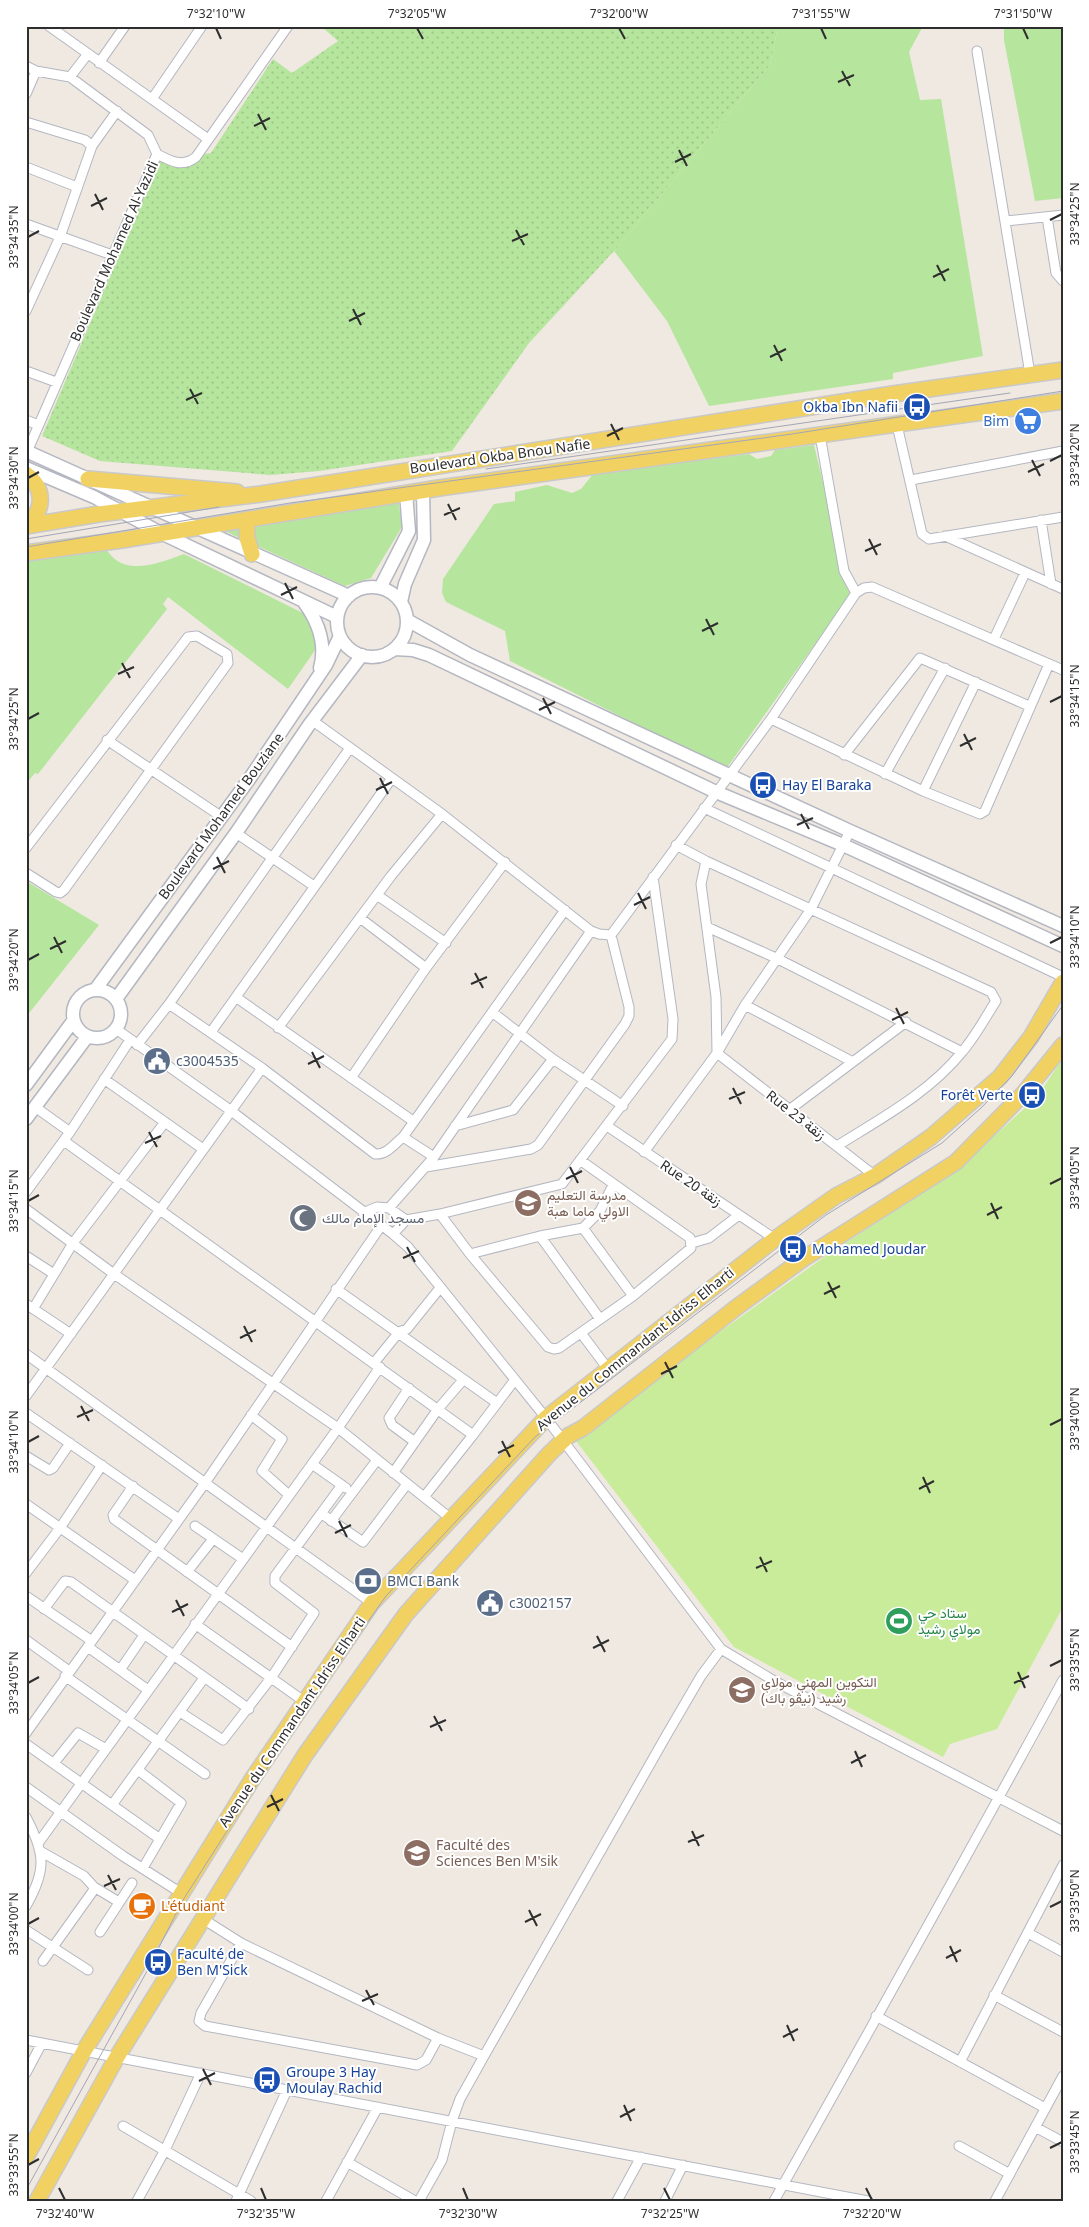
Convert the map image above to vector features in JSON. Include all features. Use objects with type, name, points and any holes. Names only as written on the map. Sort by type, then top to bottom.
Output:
[{"type":"main road","name":"Boulevard Okba Bnou Nafie","points":[[26,525],[261,494],[393,472],[1063,370]]},
{"type":"main road","name":"Boulevard Okba Bnou Nafie","points":[[26,552],[161,533],[406,493],[1063,400]]},
{"type":"main road","points":[[26,452],[157,508],[252,554],[349,596]]},
{"type":"main road","points":[[26,468],[104,502],[161,533],[338,617]]},
{"type":"main road","points":[[26,474],[36,482],[41,501],[37,514],[26,525]]},
{"type":"main road","points":[[88,479],[261,494]]},
{"type":"main road","points":[[401,602],[405,584],[424,540],[423,491]]},
{"type":"main road","points":[[380,588],[409,531],[406,493]]},
{"type":"main road","points":[[247,519],[247,538],[252,554]]},
{"type":"main road","points":[[367,587],[380,588],[394,595],[401,602],[407,620],[404,636],[394,649],[383,655],[371,657],[362,655],[351,650],[340,636],[338,617],[341,606],[349,596],[367,587]]},
{"type":"main road","points":[[302,599],[312,613],[321,636],[322,662],[317,678]]},
{"type":"main road","points":[[407,620],[470,655],[850,831],[1063,926]]},
{"type":"main road","name":"Boulevard Mohamed Bouziane","points":[[95,990],[222,817],[317,678],[340,636]]},
{"type":"main road","points":[[394,649],[412,650],[429,655],[716,792],[843,845],[1063,946]]},
{"type":"main road","name":"Boulevard Mohamed Bouziane","points":[[116,999],[236,833],[312,720],[362,655]]},
{"type":"main road","name":"Avenue du Commandant Idriss Elharti","points":[[26,2157],[84,2051],[181,1893],[253,1778],[372,1603],[546,1418],[776,1239],[836,1196],[875,1176],[931,1137],[1000,1077],[1031,1037],[1063,982]]},
{"type":"main road","points":[[95,990],[103,991],[116,999],[121,1014],[116,1029],[103,1038],[87,1037],[81,1033],[73,1021],[73,1008],[79,997],[95,990]]},
{"type":"main road","points":[[26,1085],[73,1021]]},
{"type":"main road","points":[[26,1119],[87,1037]]},
{"type":"main road","name":"Avenue du Commandant Idriss Elharti","points":[[37,2201],[117,2057],[305,1755],[406,1614],[563,1442],[788,1270],[956,1162],[1024,1093],[1063,1045]]},
{"type":"street","points":[[49,26],[87,55],[208,139]]},
{"type":"street","points":[[99,63],[125,26]]},
{"type":"street","points":[[152,99],[202,26]]},
{"type":"street","name":"Boulevard Mohamed Al-Yazidi","points":[[26,452],[157,154],[172,162],[186,162],[200,154],[208,139],[288,26]]},
{"type":"street","points":[[977,51],[1030,374]]},
{"type":"street","points":[[70,77],[87,55]]},
{"type":"street","points":[[26,66],[36,71],[70,77],[148,135],[157,154]]},
{"type":"street","points":[[26,94],[36,71]]},
{"type":"street","points":[[26,311],[60,237],[92,146],[117,111]]},
{"type":"street","points":[[26,122],[84,140],[92,146]]},
{"type":"street","points":[[26,167],[77,187]]},
{"type":"street","points":[[1006,221],[1063,215]]},
{"type":"street","points":[[1047,217],[1056,273],[1063,281]]},
{"type":"street","points":[[26,224],[112,255]]},
{"type":"street","points":[[26,371],[56,382]]},
{"type":"street","points":[[26,420],[38,425]]},
{"type":"street","points":[[897,424],[922,534],[928,539],[1063,517]]},
{"type":"street","points":[[820,435],[844,571],[856,593]]},
{"type":"street","points":[[911,480],[1063,451]]},
{"type":"street","points":[[1041,520],[1051,584]]},
{"type":"street","points":[[945,536],[1063,590]]},
{"type":"street","points":[[994,639],[1025,573]]},
{"type":"street","points":[[426,1168],[531,1149],[545,1137],[629,1016],[629,1007],[611,935],[770,718],[856,593],[864,588],[872,587],[1063,670]]},
{"type":"street","points":[[26,848],[107,740],[188,637],[197,636],[227,654],[228,663],[64,890],[60,893],[56,892],[26,873]]},
{"type":"street","points":[[844,755],[916,661],[924,658],[1029,706]]},
{"type":"street","points":[[770,718],[885,774],[976,813],[985,811],[1029,706],[1049,664]]},
{"type":"street","points":[[885,774],[945,668]]},
{"type":"street","points":[[923,791],[976,682]]},
{"type":"street","points":[[312,720],[442,814],[592,931],[611,935]]},
{"type":"street","points":[[107,740],[150,771],[222,817]]},
{"type":"street","points":[[26,1192],[64,1141],[104,1079],[133,1042],[169,1004],[350,748]]},
{"type":"street","points":[[210,1032],[237,998],[314,886],[392,778]]},
{"type":"street","points":[[704,808],[830,869],[1063,977]]},
{"type":"street","points":[[278,1028],[377,895],[442,814]]},
{"type":"street","points":[[644,1152],[717,1053],[745,1005],[811,909],[850,831]]},
{"type":"street","points":[[236,833],[314,886]]},
{"type":"street","points":[[676,845],[706,861],[994,995],[996,1001],[962,1052],[939,1076],[904,1105],[837,1146]]},
{"type":"street","points":[[706,861],[701,884],[716,997],[717,1053]]},
{"type":"street","points":[[351,1078],[426,968],[505,862]]},
{"type":"street","points":[[393,1234],[406,1220],[440,1214],[562,1184],[672,1039],[674,1029],[653,877]]},
{"type":"street","points":[[377,895],[446,943]]},
{"type":"street","points":[[169,1004],[262,1068],[375,1154],[384,1154],[403,1137],[565,910]]},
{"type":"street","points":[[360,918],[426,968]]},
{"type":"street","points":[[707,927],[776,958],[906,1022],[962,1052]]},
{"type":"street","points":[[389,1208],[434,1158],[454,1126],[592,931]]},
{"type":"street","points":[[237,998],[413,1122]]},
{"type":"street","points":[[745,1005],[853,1062]]},
{"type":"street","points":[[492,1012],[553,1059],[623,1106]]},
{"type":"street","points":[[790,1110],[906,1022]]},
{"type":"street","points":[[116,1029],[230,1110],[408,1247],[514,1381],[546,1418],[721,1649],[776,1682],[1063,1831]]},
{"type":"street","name":"Rue 23 زنقة","points":[[717,1053],[875,1176]]},
{"type":"street","points":[[454,1126],[513,1110],[553,1059]]},
{"type":"street","points":[[26,1396],[262,1068]]},
{"type":"street","points":[[104,1079],[203,1149]]},
{"type":"street","points":[[35,1107],[70,1132]]},
{"type":"street","points":[[71,1334],[29,1306],[54,1274],[73,1243],[165,1122]]},
{"type":"street","name":"Rue 20 زنقة","points":[[607,1126],[776,1239]]},
{"type":"street","points":[[403,1137],[434,1158]]},
{"type":"street","points":[[64,1141],[159,1211],[315,1320],[474,1435]]},
{"type":"street","points":[[440,1214],[470,1254],[548,1346],[554,1349],[559,1348],[632,1296],[691,1248],[692,1243],[690,1238],[580,1160]]},
{"type":"street","points":[[470,1254],[540,1236],[582,1228],[600,1211],[614,1185]]},
{"type":"street","points":[[26,1208],[114,1274],[271,1385],[338,1428],[450,1518]]},
{"type":"street","points":[[363,1213],[377,1208],[389,1208],[406,1220]]},
{"type":"street","points":[[692,1243],[709,1238],[739,1215]]},
{"type":"street","points":[[26,1733],[205,1483],[336,1289],[381,1226]]},
{"type":"street","points":[[582,1228],[632,1296]]},
{"type":"street","points":[[540,1236],[600,1319]]},
{"type":"street","points":[[26,1256],[54,1274]]},
{"type":"street","points":[[39,1846],[60,1812],[338,1428],[399,1332],[407,1329],[440,1288]]},
{"type":"street","points":[[336,1289],[497,1403]]},
{"type":"street","points":[[581,1333],[608,1370]]},
{"type":"street","points":[[26,1354],[372,1603]]},
{"type":"street","points":[[393,1472],[438,1409],[464,1380]]},
{"type":"street","points":[[424,1497],[514,1381]]},
{"type":"street","points":[[409,1388],[389,1418],[392,1425],[415,1442]]},
{"type":"street","points":[[26,1413],[179,1519]]},
{"type":"street","points":[[251,1415],[282,1439],[262,1471],[289,1495]]},
{"type":"street","points":[[26,1456],[49,1470],[70,1443]]},
{"type":"street","points":[[331,1521],[377,1460]]},
{"type":"street","points":[[312,1464],[353,1494]]},
{"type":"street","points":[[26,1573],[60,1528],[102,1465]]},
{"type":"street","points":[[322,1514],[359,1542],[365,1542],[407,1484]]},
{"type":"street","points":[[180,1712],[223,1740],[249,1709],[314,1613],[283,1590],[274,1580],[342,1485]]},
{"type":"street","points":[[133,1486],[113,1517],[292,1647]]},
{"type":"street","points":[[26,1504],[135,1580]]},
{"type":"street","points":[[195,1526],[243,1559]]},
{"type":"street","points":[[187,1572],[213,1539]]},
{"type":"street","points":[[44,1609],[65,1582],[68,1581],[249,1709]]},
{"type":"street","points":[[26,1596],[148,1690]]},
{"type":"street","points":[[196,1624],[304,1702]]},
{"type":"street","points":[[120,1670],[144,1634]]},
{"type":"street","points":[[26,1640],[126,1720],[205,1774]]},
{"type":"street","points":[[419,2201],[442,2160],[452,2120],[460,2099],[666,1736],[701,1676],[721,1649]]},
{"type":"street","points":[[112,1805],[204,1678]]},
{"type":"street","points":[[774,2201],[876,2016],[946,1896],[1063,1680]]},
{"type":"street","points":[[54,1763],[78,1733],[82,1733],[106,1749]]},
{"type":"street","points":[[26,1744],[160,1838]]},
{"type":"street","points":[[138,1770],[181,1803],[143,1868]]},
{"type":"street","points":[[26,1787],[181,1893]]},
{"type":"street","points":[[26,1817],[39,1846],[41,1871],[35,1891],[26,1906]]},
{"type":"street","points":[[39,1846],[84,1876],[94,1887],[119,1902]]},
{"type":"street","points":[[960,2062],[1063,1865]]},
{"type":"street","points":[[100,1932],[132,1883]]},
{"type":"street","points":[[43,1961],[94,1887]]},
{"type":"street","points":[[203,1919],[241,1943],[438,2038],[484,2056]]},
{"type":"street","points":[[26,1930],[88,1970]]},
{"type":"street","points":[[1028,1933],[1063,1952]]},
{"type":"street","points":[[241,1943],[201,2013],[199,2021],[205,2026],[416,2065],[426,2060],[438,2038]]},
{"type":"street","points":[[994,1995],[1063,2032]]},
{"type":"street","points":[[876,2016],[1045,2108]]},
{"type":"street","points":[[26,2040],[783,2184],[826,2197],[868,2201]]},
{"type":"street","points":[[26,2072],[42,2043]]},
{"type":"street","points":[[137,2201],[165,2150],[202,2073]]},
{"type":"street","points":[[995,2201],[1063,2076]]},
{"type":"street","points":[[238,2197],[287,2090]]},
{"type":"street","points":[[326,2201],[378,2106]]},
{"type":"street","points":[[123,2126],[165,2150],[238,2197],[251,2201]]},
{"type":"street","points":[[1035,2127],[1063,2142]]},
{"type":"street","points":[[958,2146],[1010,2174]]},
{"type":"street","points":[[617,2201],[641,2157]]},
{"type":"street","points":[[347,2162],[415,2201]]},
{"type":"street","points":[[665,2201],[682,2165]]},
{"type":"green space","points":[[321,26],[544,26],[547,28],[549,26],[778,26],[770,65],[614,251],[529,343],[452,451],[319,471],[270,475],[100,461],[42,436],[159,161],[211,153],[273,59],[292,73],[338,41]]},
{"type":"green space","points":[[778,26],[923,26],[909,52],[920,100],[941,99],[983,356],[893,373],[893,379],[709,406],[667,321],[614,251],[770,65]]},
{"type":"green space","points":[[1004,26],[1063,26],[1063,198],[1035,201],[1004,40]]},
{"type":"green space","points":[[814,445],[850,595],[726,769],[510,661],[505,631],[446,602],[442,593],[443,579],[494,504],[515,501],[515,492],[547,485],[572,493],[581,489],[593,474],[749,454],[757,459],[771,456],[775,450]]},
{"type":"green space","points":[[398,499],[402,527],[371,578],[345,586],[218,528]]},
{"type":"green space","points":[[104,545],[111,556],[129,565],[151,565],[184,554],[325,624],[327,633],[288,689],[168,597],[163,604],[167,609],[38,774],[35,773],[26,784],[26,556]]},
{"type":"green space","points":[[26,881],[99,925],[26,1017]]},
{"type":"green space","points":[[1063,1058],[1063,1607],[997,1729],[950,1744],[943,1757],[734,1647],[573,1437],[827,1255],[953,1173],[1037,1097]]},
{"type":"tram line","points":[[26,547],[290,503],[792,434],[1063,391]]},
{"type":"tram line","points":[[486,469],[1010,393]]},
{"type":"tram line","points":[[26,539],[219,507]]},
{"type":"tram line","points":[[26,2190],[146,1973],[183,1900],[287,1737],[386,1596],[535,1437],[826,1215],[942,1143],[982,1107],[1012,1076],[1063,1005]]},
{"type":"place","name":"Okba Ibn Nafii","points":[[917,407]]},
{"type":"place","name":"Bim","points":[[1028,421]]},
{"type":"place","name":"Hay El Baraka","points":[[763,785]]},
{"type":"place","name":"c3004535","points":[[157,1061]]},
{"type":"place","name":"Forêt Verte","points":[[1032,1095]]},
{"type":"place","name":"مدرسة التعليم الاولي ماما هبة","points":[[528,1203]]},
{"type":"place","name":"مسجد الإمام مالك","points":[[303,1218]]},
{"type":"place","name":"Mohamed Joudar","points":[[793,1249]]},
{"type":"place","name":"BMCI Bank","points":[[368,1581]]},
{"type":"place","name":"c3002157","points":[[490,1603]]},
{"type":"place","name":"ستاد حي مولاي رشيد","points":[[899,1621]]},
{"type":"place","name":"التكوين المهني مولاي رشيد (نيڤو باك)","points":[[742,1690]]},
{"type":"place","name":"Faculté des Sciences Ben M'sik","points":[[417,1853]]},
{"type":"place","name":"L'étudiant","points":[[142,1906]]},
{"type":"place","name":"Faculté de Ben M'Sick","points":[[158,1962]]},
{"type":"place","name":"Groupe 3 Hay Moulay Rachid","points":[[267,2080]]}]
